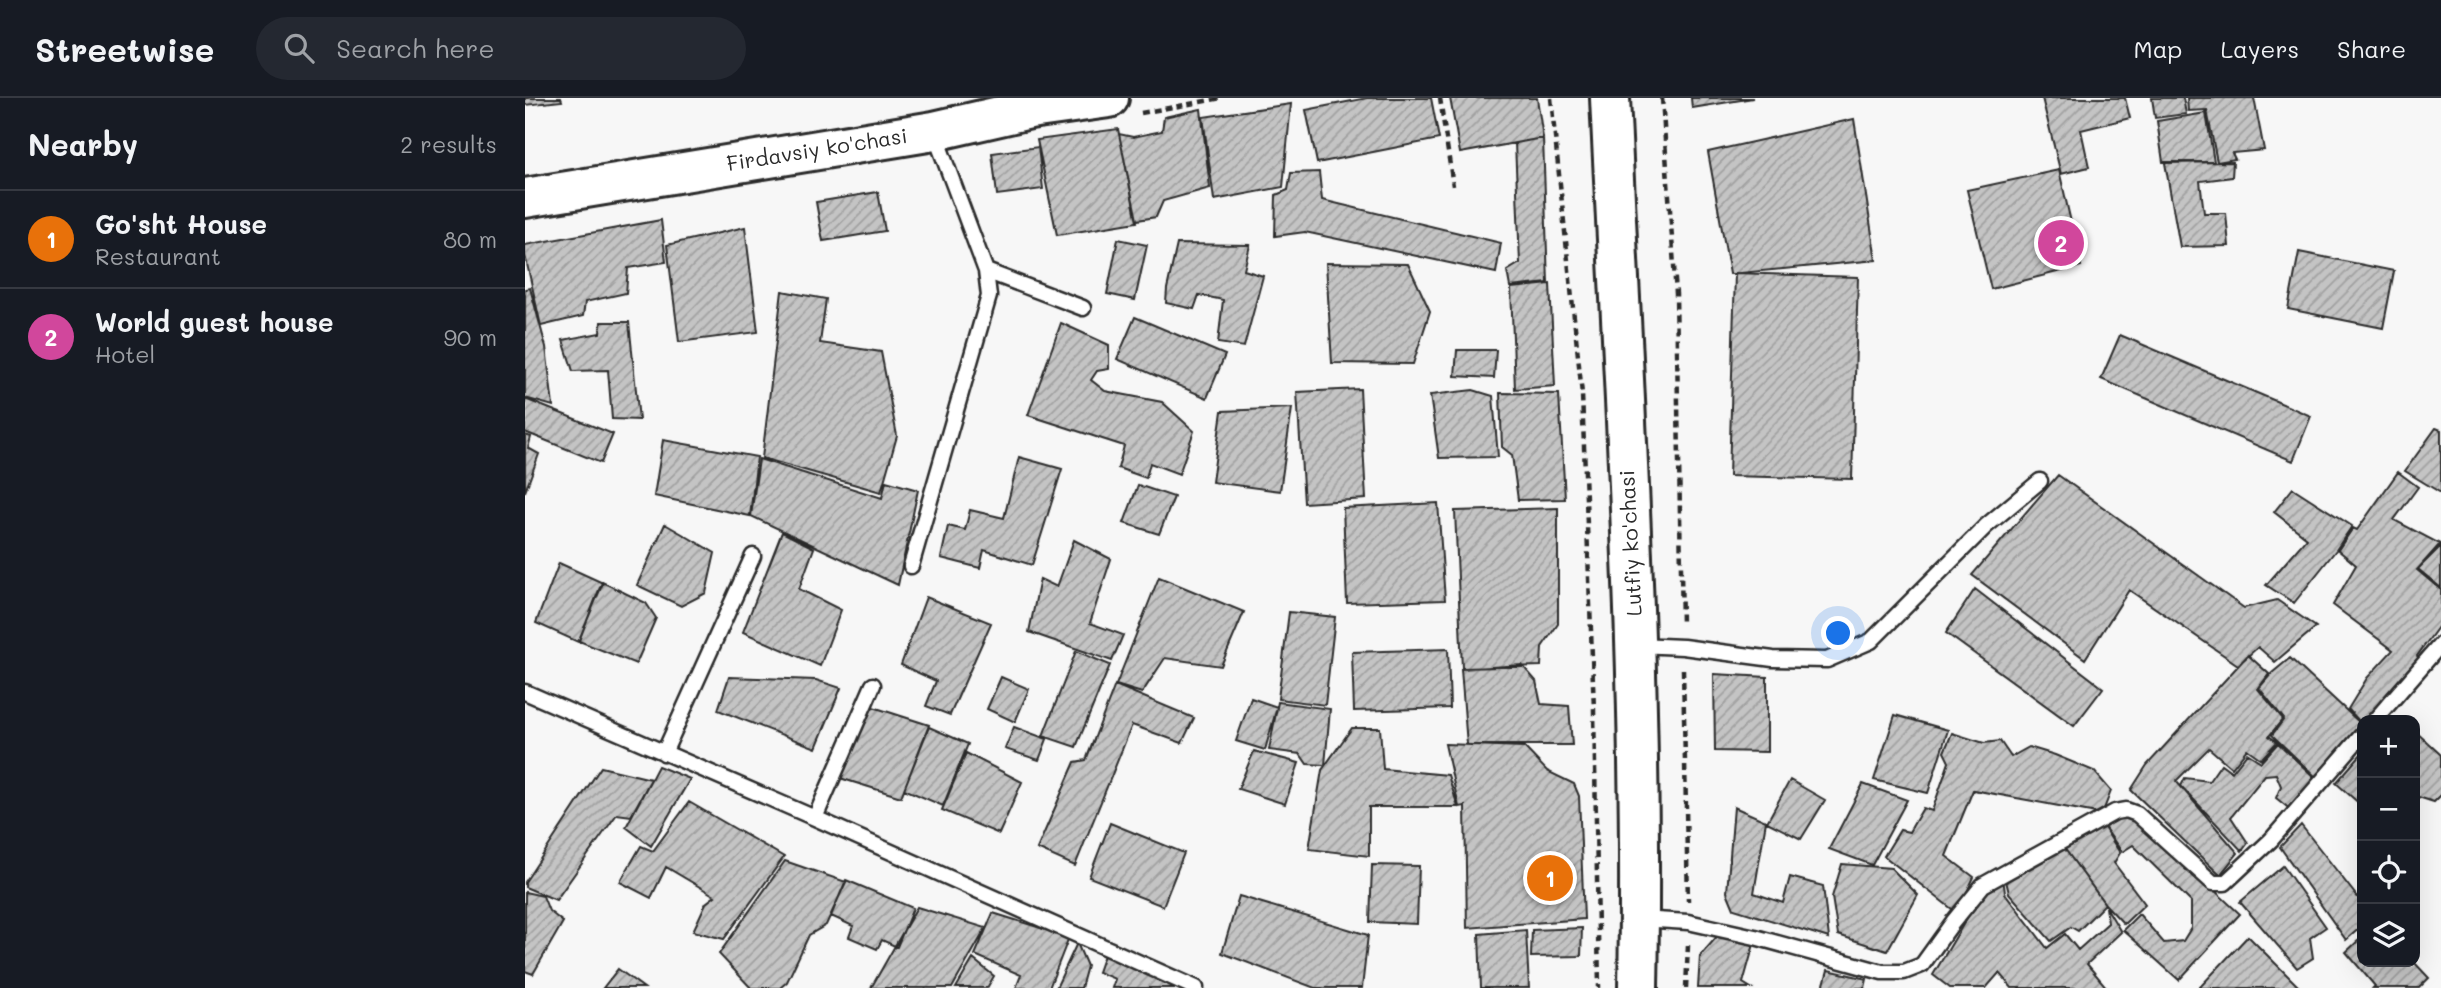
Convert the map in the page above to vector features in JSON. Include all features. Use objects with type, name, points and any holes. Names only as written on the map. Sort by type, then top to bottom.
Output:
[{"type":"main road","name":"Firdavsiy ko'chasi","points":[[525,198],[934,131],[1028,104],[1109,98]]},
{"type":"main road","name":"Lutfiy ko'chasi","points":[[1610,98],[1635,645],[1638,988]]},
{"type":"lane","points":[[911,566],[989,296],[986,271],[934,131]]},
{"type":"lane","points":[[986,271],[1083,308]]},
{"type":"lane","points":[[1635,645],[1683,646],[1773,659],[1827,660],[1871,641],[1986,526],[2040,481]]},
{"type":"lane","points":[[664,753],[753,555]]},
{"type":"lane","points":[[2379,715],[2441,644]]},
{"type":"lane","points":[[815,818],[873,685]]},
{"type":"lane","points":[[525,692],[1196,988]]},
{"type":"lane","points":[[1639,918],[1688,922],[1755,937],[1882,972],[1904,972],[1922,965],[1983,885],[2115,811],[2126,810],[2137,814],[2213,883],[2225,883],[2271,840],[2357,741]]},
{"type":"path","points":[[1440,98],[1453,186]]},
{"type":"path","points":[[1551,98],[1582,394],[1594,710],[1599,988]]},
{"type":"path","points":[[1662,98],[1676,294],[1688,922],[1686,988]]},
{"type":"building","points":[[525,98],[561,98],[562,101],[525,105]]},
{"type":"building","points":[[1367,98],[1431,98],[1439,139],[1317,163],[1306,110]]},
{"type":"building","points":[[1450,98],[1537,98],[1543,138],[1460,153]]},
{"type":"building","points":[[1691,98],[1753,98],[1692,108]]},
{"type":"building","points":[[2042,98],[2125,98],[2130,118],[2081,130],[2089,167],[2061,174]]},
{"type":"building","points":[[2152,98],[2183,98],[2186,114],[2155,118]]},
{"type":"building","points":[[2187,98],[2254,98],[2264,150],[2232,153],[2235,159],[2217,162],[2207,110],[2188,111]]},
{"type":"building","points":[[1291,104],[1283,187],[1214,200],[1203,117]]},
{"type":"building","points":[[1201,109],[1210,188],[1163,201],[1156,217],[1137,220],[1119,134],[1133,137],[1162,131],[1164,117]]},
{"type":"building","points":[[2206,113],[2214,162],[2163,162],[2157,121]]},
{"type":"building","points":[[1854,119],[1876,260],[1730,274],[1708,152]]},
{"type":"building","points":[[1118,129],[1137,222],[1057,235],[1037,140]]},
{"type":"building","points":[[1543,138],[1548,283],[1510,287],[1507,271],[1520,263],[1515,143]]},
{"type":"building","points":[[1038,147],[1043,189],[997,195],[992,153]]},
{"type":"building","points":[[2233,162],[2232,177],[2200,181],[2204,213],[2226,213],[2229,246],[2180,247],[2165,163]]},
{"type":"building","points":[[2059,170],[2081,266],[1991,289],[1967,190]]},
{"type":"building","points":[[1319,172],[1322,200],[1501,243],[1496,273],[1305,232],[1275,236],[1276,195],[1288,190],[1291,173]]},
{"type":"building","points":[[878,192],[885,231],[823,241],[816,202]]},
{"type":"building","points":[[661,220],[666,262],[628,268],[626,293],[585,302],[583,316],[541,326],[525,245]]},
{"type":"building","points":[[745,227],[758,332],[679,342],[667,245]]},
{"type":"building","points":[[1118,239],[1147,245],[1135,300],[1107,294]]},
{"type":"building","points":[[1177,244],[1250,245],[1244,270],[1263,276],[1244,347],[1218,343],[1223,300],[1199,295],[1194,309],[1166,303]]},
{"type":"building","points":[[2299,252],[2394,271],[2383,328],[2288,309]]},
{"type":"building","points":[[1326,263],[1408,264],[1430,311],[1413,364],[1332,363]]},
{"type":"building","points":[[1735,273],[1858,277],[1852,479],[1729,476]]},
{"type":"building","points":[[1550,284],[1555,386],[1515,389],[1511,288]]},
{"type":"building","points":[[530,288],[546,347],[553,406],[525,398],[525,289]]},
{"type":"building","points":[[782,291],[826,299],[820,343],[881,352],[897,436],[881,492],[762,458]]},
{"type":"building","points":[[1135,317],[1225,355],[1207,398],[1117,359]]},
{"type":"building","points":[[601,322],[629,322],[639,420],[612,419],[608,370],[573,371],[563,340],[600,333]]},
{"type":"building","points":[[1061,323],[1109,345],[1109,369],[1097,371],[1091,380],[1105,391],[1162,402],[1194,431],[1179,474],[1150,463],[1146,478],[1118,468],[1124,446],[1028,415]]},
{"type":"building","points":[[2120,335],[2311,416],[2293,461],[2101,379]]},
{"type":"building","points":[[1457,350],[1496,350],[1494,378],[1455,376]]},
{"type":"building","points":[[1360,389],[1366,499],[1304,503],[1297,392]]},
{"type":"building","points":[[1473,390],[1493,396],[1498,457],[1439,458],[1430,395]]},
{"type":"building","points":[[1500,393],[1559,394],[1565,499],[1518,500],[1512,455],[1502,447]]},
{"type":"building","points":[[525,399],[613,434],[601,463],[525,432]]},
{"type":"building","points":[[1292,408],[1280,491],[1212,482],[1222,411]]},
{"type":"building","points":[[2436,428],[2441,430],[2441,493],[2405,471]]},
{"type":"building","points":[[525,435],[531,437],[528,448],[539,454],[525,492]]},
{"type":"building","points":[[663,440],[757,457],[750,516],[654,496]]},
{"type":"building","points":[[1019,457],[1062,469],[1032,565],[984,550],[980,568],[941,558],[948,526],[965,530],[970,510],[1004,518]]},
{"type":"building","points":[[759,459],[882,498],[886,481],[918,490],[898,585],[751,516]]},
{"type":"building","points":[[2398,472],[2418,487],[2394,520],[2440,544],[2417,570],[2441,590],[2441,623],[2417,656],[2424,663],[2376,715],[2357,715],[2357,719],[2348,709],[2367,678],[2393,650],[2333,605],[2356,565],[2338,550],[2353,528],[2357,530]]},
{"type":"building","points":[[2058,475],[2244,608],[2277,600],[2316,627],[2275,662],[2258,647],[2238,665],[2129,590],[2085,659],[1972,575]]},
{"type":"building","points":[[1138,485],[1174,497],[1159,534],[1124,523]]},
{"type":"building","points":[[2293,488],[2352,526],[2294,603],[2266,585],[2307,538],[2274,512]]},
{"type":"building","points":[[1438,503],[1445,600],[1347,603],[1343,508]]},
{"type":"building","points":[[1558,508],[1558,624],[1542,647],[1541,666],[1462,668],[1455,511]]},
{"type":"building","points":[[665,524],[715,553],[706,593],[681,606],[637,585]]},
{"type":"building","points":[[782,532],[814,548],[799,589],[841,610],[820,666],[743,632]]},
{"type":"building","points":[[1074,540],[1111,559],[1090,623],[1123,635],[1112,661],[1029,632],[1040,579],[1057,587]]},
{"type":"building","points":[[2441,546],[2441,588],[2418,569]]},
{"type":"building","points":[[559,563],[603,583],[578,642],[536,623]]},
{"type":"building","points":[[1159,577],[1244,612],[1221,666],[1165,658],[1142,693],[1116,685]]},
{"type":"building","points":[[602,582],[646,603],[656,618],[636,664],[579,641]]},
{"type":"building","points":[[1975,589],[2103,688],[2074,726],[1946,633]]},
{"type":"building","points":[[926,597],[991,623],[950,715],[926,706],[936,681],[901,665]]},
{"type":"building","points":[[1289,612],[1335,617],[1325,705],[1278,699]]},
{"type":"building","points":[[1448,649],[1450,708],[1354,711],[1352,652]]},
{"type":"building","points":[[1076,651],[1110,665],[1076,747],[1043,736]]},
{"type":"building","points":[[2248,655],[2269,674],[2258,689],[2283,719],[2269,736],[2277,742],[2261,759],[2247,749],[2232,768],[2209,748],[2176,781],[2238,853],[2220,875],[2131,790],[2147,765]]},
{"type":"building","points":[[2290,658],[2357,720],[2357,735],[2318,779],[2272,735],[2284,719],[2259,688]]},
{"type":"building","points":[[1522,665],[1536,681],[1541,704],[1569,706],[1572,745],[1467,745],[1461,669]]},
{"type":"building","points":[[1714,674],[1767,677],[1767,752],[1715,751]]},
{"type":"building","points":[[729,677],[816,680],[841,688],[816,748],[718,710]]},
{"type":"building","points":[[1001,677],[1029,689],[1015,722],[987,709]]},
{"type":"building","points":[[1115,685],[1194,718],[1182,743],[1132,725],[1075,866],[1037,849],[1075,762],[1086,760]]},
{"type":"building","points":[[1251,698],[1277,707],[1265,750],[1236,741]]},
{"type":"building","points":[[1278,702],[1330,709],[1325,765],[1307,764],[1300,754],[1269,750]]},
{"type":"building","points":[[870,706],[929,725],[901,797],[840,778]]},
{"type":"building","points":[[1895,715],[1948,730],[1928,793],[1874,780]]},
{"type":"building","points":[[929,727],[968,744],[943,806],[904,789]]},
{"type":"building","points":[[1014,727],[1047,739],[1039,760],[1005,749]]},
{"type":"building","points":[[1352,728],[1380,728],[1383,769],[1448,775],[1458,807],[1369,807],[1369,856],[1309,849],[1322,770]]},
{"type":"building","points":[[1952,733],[1984,743],[2000,741],[2011,757],[2029,747],[2055,755],[2094,771],[2111,791],[2102,814],[1973,790],[1946,856],[1974,877],[1957,913],[1884,856],[1900,830],[1909,832],[1923,808],[1932,811],[1949,762],[1944,752]]},
{"type":"building","points":[[2420,736],[2441,755],[2441,795],[2434,802],[2420,798]]},
{"type":"building","points":[[2278,743],[2316,779],[2291,810],[2276,798],[2281,786],[2276,774],[2265,775],[2231,817],[2248,843],[2242,851],[2181,786],[2185,778],[2209,781],[2221,764],[2232,772],[2247,753],[2261,762]]},
{"type":"building","points":[[1445,744],[1524,747],[1547,771],[1574,784],[1579,796],[1584,919],[1467,928],[1465,806],[1459,807]]},
{"type":"building","points":[[1254,751],[1299,763],[1285,804],[1238,789]]},
{"type":"building","points":[[966,753],[1022,782],[999,834],[942,810]]},
{"type":"building","points":[[2357,759],[2357,802],[2336,783]]},
{"type":"building","points":[[658,766],[690,779],[651,846],[626,827]]},
{"type":"building","points":[[601,767],[651,779],[631,816],[617,814],[556,900],[525,887],[525,882]]},
{"type":"building","points":[[1790,780],[1825,800],[1801,839],[1767,822]]},
{"type":"building","points":[[1863,784],[1907,800],[1872,865],[1829,849]]},
{"type":"building","points":[[689,802],[784,857],[724,939],[693,931],[706,903],[715,896],[666,867],[651,898],[620,882],[641,846],[653,851]]},
{"type":"building","points":[[1734,807],[1766,821],[1754,893],[1783,903],[1790,877],[1823,886],[1829,938],[1734,909],[1727,892]]},
{"type":"building","points":[[2132,814],[2240,914],[2179,980],[2123,930],[2139,914],[2164,943],[2183,941],[2191,928],[2191,902],[2133,845],[2122,852],[2102,824]]},
{"type":"building","points":[[1110,823],[1184,853],[1163,906],[1089,877]]},
{"type":"building","points":[[2101,823],[2120,853],[2114,863],[2145,904],[2124,924],[2105,904],[2062,845]]},
{"type":"building","points":[[2301,825],[2357,897],[2357,930],[2346,940],[2280,847]]},
{"type":"building","points":[[2062,845],[2105,904],[2078,931],[2071,927],[2051,941],[2009,893],[2005,877]]},
{"type":"building","points":[[785,861],[846,882],[826,925],[809,935],[787,982],[780,988],[751,988],[719,954]]},
{"type":"building","points":[[1842,864],[1891,868],[1918,895],[1887,951],[1838,935],[1832,897]]},
{"type":"building","points":[[1372,865],[1419,866],[1417,924],[1370,922]]},
{"type":"building","points":[[2283,866],[2326,927],[2310,938],[2313,958],[2297,968],[2240,902]]},
{"type":"building","points":[[2003,877],[2005,893],[2047,948],[2065,934],[2078,950],[2108,923],[2106,907],[2121,932],[2087,964],[2107,988],[2012,988],[1999,973],[1986,988],[1950,988],[1933,975],[1985,888]]},
{"type":"building","points":[[846,880],[913,908],[897,947],[882,940],[877,949],[849,937],[853,926],[831,916]]},
{"type":"building","points":[[525,892],[543,896],[549,911],[563,922],[533,974],[525,971]]},
{"type":"building","points":[[1239,896],[1368,935],[1362,988],[1315,988],[1222,953]]},
{"type":"building","points":[[917,907],[986,928],[952,988],[871,988]]},
{"type":"building","points":[[993,913],[1069,937],[1049,988],[1016,988],[1021,975],[975,955]]},
{"type":"building","points":[[1582,928],[1581,956],[1531,957],[1532,930]]},
{"type":"building","points":[[1526,930],[1529,988],[1481,988],[1479,934]]},
{"type":"building","points":[[1721,932],[1754,944],[1743,983],[1751,988],[1698,988],[1700,956]]},
{"type":"building","points":[[2248,936],[2300,988],[2199,988]]},
{"type":"building","points":[[2357,942],[2357,965],[2346,952]]},
{"type":"building","points":[[1077,943],[1087,966],[1081,988],[1056,988]]},
{"type":"building","points":[[1106,949],[1193,988],[1112,988],[1115,979],[1098,972]]},
{"type":"building","points":[[973,959],[994,976],[987,988],[956,988]]},
{"type":"building","points":[[2359,967],[2419,967],[2429,978],[2419,988],[2373,988],[2375,986]]},
{"type":"building","points":[[618,969],[644,988],[603,988]]},
{"type":"building","points":[[1828,970],[1867,979],[1865,988],[1823,988]]},
{"type":"place","name":"World guest house","points":[[2061,243]]},
{"type":"place","name":"Go'sht House","points":[[1550,878]]}]
